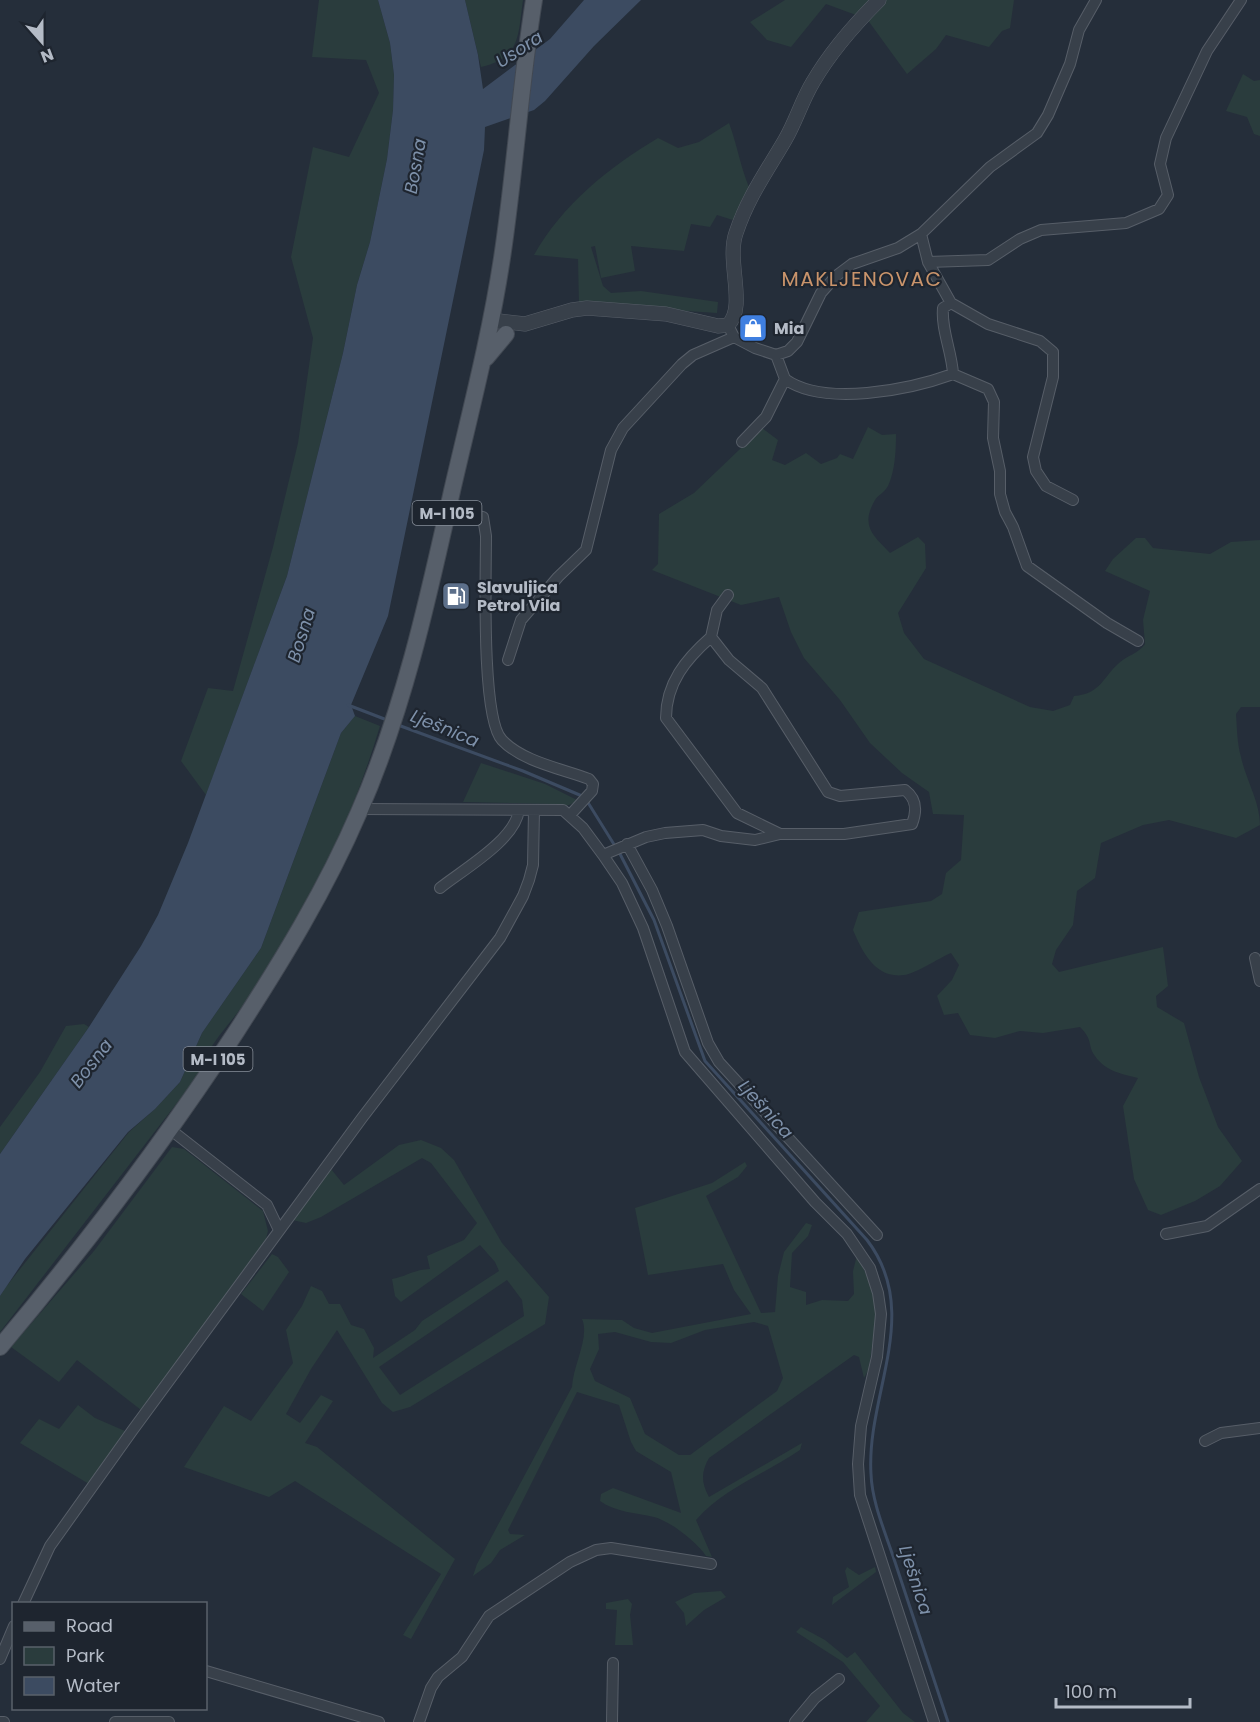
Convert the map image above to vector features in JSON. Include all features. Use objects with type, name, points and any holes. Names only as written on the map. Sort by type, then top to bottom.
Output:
[{"type":"main road","name":"M-I 105","points":[[0,1347],[64,1270],[171,1130],[272,977],[314,903],[360,809],[386,740],[415,646],[482,364],[502,255],[522,72],[534,0]]},
{"type":"main road","points":[[482,364],[506,334]]},
{"type":"street","points":[[508,660],[521,620],[558,577],[586,550],[610,450],[623,428],[688,359],[731,331],[738,302],[732,272],[735,234],[760,176],[785,140],[813,82],[849,30],[879,0]]},
{"type":"street","points":[[776,355],[788,351],[797,342],[821,293],[836,276],[852,264],[898,248],[921,234],[990,167],[1037,133],[1048,115],[1070,64],[1079,30],[1096,0]]},
{"type":"street","points":[[928,262],[988,260],[1020,239],[1041,230],[1126,223],[1159,209],[1168,195],[1160,164],[1166,138],[1207,51],[1241,0]]},
{"type":"street","points":[[921,234],[928,262],[951,303],[988,324],[1040,340],[1053,352],[1053,377],[1033,457],[1036,471],[1046,486],[1073,500]]},
{"type":"street","points":[[951,303],[943,308],[942,318],[951,351],[952,374]]},
{"type":"street","points":[[490,322],[496,332],[506,334],[525,324],[572,310],[587,308],[666,314],[718,326],[776,355],[785,379],[805,390],[864,394],[922,385],[952,374],[988,389],[994,402],[993,438],[1000,471],[1000,494],[1005,512],[1028,566],[1107,623],[1138,641]]},
{"type":"street","points":[[490,322],[525,324]]},
{"type":"street","points":[[742,442],[766,417],[785,379]]},
{"type":"street","points":[[448,509],[483,517],[486,536],[487,677],[495,721],[501,739],[534,759],[589,779],[593,784],[592,791],[571,814]]},
{"type":"street","points":[[728,596],[717,610],[711,637],[692,654],[672,683],[666,705],[666,718],[736,813],[780,834]]},
{"type":"street","points":[[607,854],[646,837],[684,831],[703,830],[721,836],[755,840],[780,834],[821,835],[912,824],[916,812],[915,804],[912,795],[905,790],[840,795],[828,792],[762,688],[729,660],[711,637]]},
{"type":"street","points":[[360,809],[563,810],[571,814],[607,854],[622,883],[643,928],[685,1052],[815,1202],[847,1234],[870,1268],[878,1293],[881,1314],[877,1357],[861,1426],[858,1464],[860,1495],[934,1722]]},
{"type":"street","points":[[440,888],[504,837],[518,821],[519,810]]},
{"type":"street","points":[[24,1602],[50,1546],[279,1230],[500,938],[529,880],[532,865],[534,810]]},
{"type":"street","points":[[626,845],[656,899],[708,1043],[719,1062],[877,1235]]},
{"type":"street","points":[[1255,958],[1260,981]]},
{"type":"street","points":[[171,1130],[267,1205],[279,1230]]},
{"type":"street","points":[[1166,1234],[1207,1226],[1260,1189]]},
{"type":"street","points":[[1205,1441],[1221,1433],[1260,1428]]},
{"type":"street","points":[[419,1722],[431,1688],[438,1677],[462,1657],[489,1616],[570,1562],[596,1550],[611,1548],[711,1564]]},
{"type":"street","points":[[4,1652],[12,1631]]},
{"type":"street","points":[[612,1722],[613,1664]]},
{"type":"street","points":[[207,1671],[365,1720],[379,1722]]},
{"type":"street","points":[[795,1722],[815,1698],[839,1679]]},
{"type":"street","points":[[115,1722],[169,1722]]},
{"type":"green space","points":[[319,0],[378,0],[390,43],[394,75],[393,110],[387,159],[370,242],[357,285],[343,353],[287,576],[206,795],[181,761],[208,688],[233,691],[273,547],[298,443],[313,338],[291,257],[313,147],[349,157],[379,93],[366,60],[312,57]]},
{"type":"green space","points":[[465,0],[523,0],[518,34],[511,51],[504,58],[481,67]]},
{"type":"green space","points":[[785,0],[1014,0],[1010,28],[1002,31],[989,47],[946,35],[936,49],[907,74],[867,19],[826,4],[791,47],[767,40],[750,22]]},
{"type":"green space","points":[[1243,74],[1254,81],[1260,80],[1260,136],[1254,134],[1247,117],[1226,111]]},
{"type":"green space","points":[[729,123],[752,194],[736,221],[717,215],[710,227],[691,224],[684,251],[631,246],[635,271],[601,278],[595,246],[591,247],[603,286],[611,293],[641,291],[718,302],[717,313],[579,304],[578,259],[534,255],[573,203],[622,162],[658,138],[678,148],[699,142]]},
{"type":"green space","points":[[868,427],[882,435],[896,434],[892,474],[887,488],[876,498],[871,509],[870,529],[890,553],[918,537],[925,544],[926,568],[898,613],[904,633],[924,659],[1030,707],[1053,711],[1070,705],[1074,696],[1083,695],[1096,688],[1119,663],[1145,644],[1143,620],[1150,591],[1105,571],[1113,559],[1136,538],[1145,538],[1153,548],[1210,554],[1231,542],[1260,540],[1260,707],[1241,707],[1236,714],[1237,736],[1243,766],[1258,808],[1260,825],[1236,838],[1169,820],[1143,825],[1101,843],[1095,878],[1077,891],[1073,925],[1056,950],[1052,964],[1059,972],[1163,947],[1168,986],[1156,996],[1157,1007],[1184,1023],[1199,1077],[1218,1127],[1242,1161],[1220,1186],[1195,1201],[1161,1215],[1148,1210],[1134,1179],[1123,1106],[1138,1078],[1114,1071],[1099,1061],[1091,1049],[1089,1039],[1080,1027],[1043,1033],[1020,1031],[995,1038],[970,1035],[958,1013],[944,1015],[937,996],[952,980],[959,965],[951,953],[904,975],[885,973],[865,955],[853,930],[859,912],[931,901],[942,894],[946,873],[961,860],[964,815],[933,814],[929,792],[902,773],[870,743],[840,700],[804,658],[791,632],[779,597],[741,605],[652,570],[658,564],[659,514],[694,493],[762,428],[778,440],[772,460],[785,465],[806,453],[821,464],[837,458],[840,454],[853,459]]},
{"type":"green space","points":[[355,716],[380,726],[341,834],[317,885],[278,954],[248,1000],[211,1048],[197,1077],[0,1332],[0,1296],[5,1288],[129,1132],[180,1082],[202,1033],[261,948],[341,733]]},
{"type":"green space","points":[[481,763],[545,784],[577,800],[565,806],[463,802]]},
{"type":"green space","points":[[84,1024],[89,1027],[0,1154],[0,1127],[40,1072],[66,1026]]},
{"type":"green space","points":[[421,1140],[441,1148],[454,1160],[502,1243],[549,1297],[545,1324],[410,1407],[393,1412],[382,1403],[337,1330],[311,1369],[286,1414],[300,1423],[321,1395],[333,1401],[305,1443],[317,1447],[455,1559],[411,1639],[403,1635],[441,1574],[295,1481],[269,1497],[184,1467],[224,1406],[251,1421],[293,1363],[286,1330],[302,1306],[311,1286],[322,1291],[329,1304],[340,1304],[351,1325],[364,1329],[374,1348],[373,1358],[415,1330],[422,1321],[499,1271],[495,1262],[480,1245],[401,1302],[395,1296],[392,1279],[430,1269],[427,1256],[464,1240],[477,1223],[431,1163],[422,1158],[321,1217],[306,1223],[292,1220],[331,1169],[344,1185],[399,1145]],"holes":[[[507,1280],[522,1300],[524,1316],[400,1395],[379,1367]]]},
{"type":"green space","points":[[172,1147],[184,1149],[263,1211],[268,1231],[266,1239],[141,1410],[77,1360],[59,1382],[11,1347],[94,1251]]},
{"type":"green space","points":[[745,1162],[747,1166],[738,1177],[706,1196],[761,1313],[775,1312],[778,1276],[784,1252],[806,1223],[812,1225],[808,1236],[792,1253],[790,1287],[806,1292],[806,1305],[822,1300],[848,1301],[854,1294],[853,1271],[857,1255],[872,1287],[877,1308],[869,1369],[864,1378],[859,1357],[854,1355],[709,1458],[703,1477],[704,1487],[709,1497],[802,1443],[800,1450],[732,1490],[696,1520],[712,1557],[706,1556],[690,1539],[660,1519],[619,1510],[600,1501],[601,1494],[613,1488],[681,1513],[671,1472],[636,1451],[619,1405],[577,1392],[508,1530],[510,1534],[525,1535],[500,1550],[491,1563],[473,1576],[477,1564],[572,1387],[583,1343],[582,1319],[622,1320],[634,1328],[652,1333],[751,1314],[734,1290],[723,1264],[648,1275],[635,1208],[712,1183]],"holes":[[[754,1322],[768,1326],[783,1378],[777,1391],[690,1455],[679,1455],[645,1434],[630,1398],[595,1381],[590,1369],[599,1349],[598,1334],[615,1332],[651,1342],[671,1343],[705,1330]]]},
{"type":"green space","points":[[272,1254],[278,1257],[289,1272],[263,1311],[241,1294]]},
{"type":"green space","points":[[78,1405],[95,1418],[125,1431],[89,1484],[20,1443],[39,1419],[59,1429]]},
{"type":"green space","points":[[847,1567],[859,1575],[875,1567],[876,1572],[832,1605],[833,1597],[849,1587],[845,1571]]},
{"type":"green space","points":[[721,1591],[726,1597],[704,1610],[686,1626],[684,1613],[675,1602],[694,1593]]},
{"type":"green space","points":[[628,1599],[632,1604],[630,1615],[633,1645],[615,1645],[617,1610],[606,1609],[606,1603]]},
{"type":"green space","points":[[801,1627],[825,1640],[847,1658],[855,1652],[903,1713],[915,1722],[866,1722],[880,1706],[843,1662],[796,1632]]},
{"type":"water","name":"Bosna","points":[[378,0],[465,0],[478,55],[483,89],[550,39],[584,0],[641,0],[534,110],[485,127],[484,150],[388,616],[351,705],[355,716],[341,733],[261,948],[202,1033],[180,1082],[155,1109],[128,1132],[25,1259],[0,1296],[0,1154],[89,1027],[158,915],[188,843],[287,576],[343,353],[357,285],[370,242],[387,159],[393,110],[394,75],[390,43]]},
{"type":"waterway","name":"Lješnica","points":[[348,705],[387,720]]},
{"type":"waterway","name":"Lješnica","points":[[398,725],[523,771],[582,796]]},
{"type":"waterway","name":"Lješnica","points":[[587,801],[615,846]]},
{"type":"waterway","name":"Lješnica","points":[[619,852],[654,920],[705,1061],[867,1240],[883,1268],[891,1296],[892,1325],[872,1444],[872,1485],[880,1518],[948,1722]]},
{"type":"place","name":"Mia","points":[[753,328]]},
{"type":"place","name":"Slavuljica Petrol Vila","points":[[456,596]]},
{"type":"district","name":"MAKLJENOVAC","points":[[862,279]]},
{"type":"water label","name":"Usora","points":[[519,49]]}]
